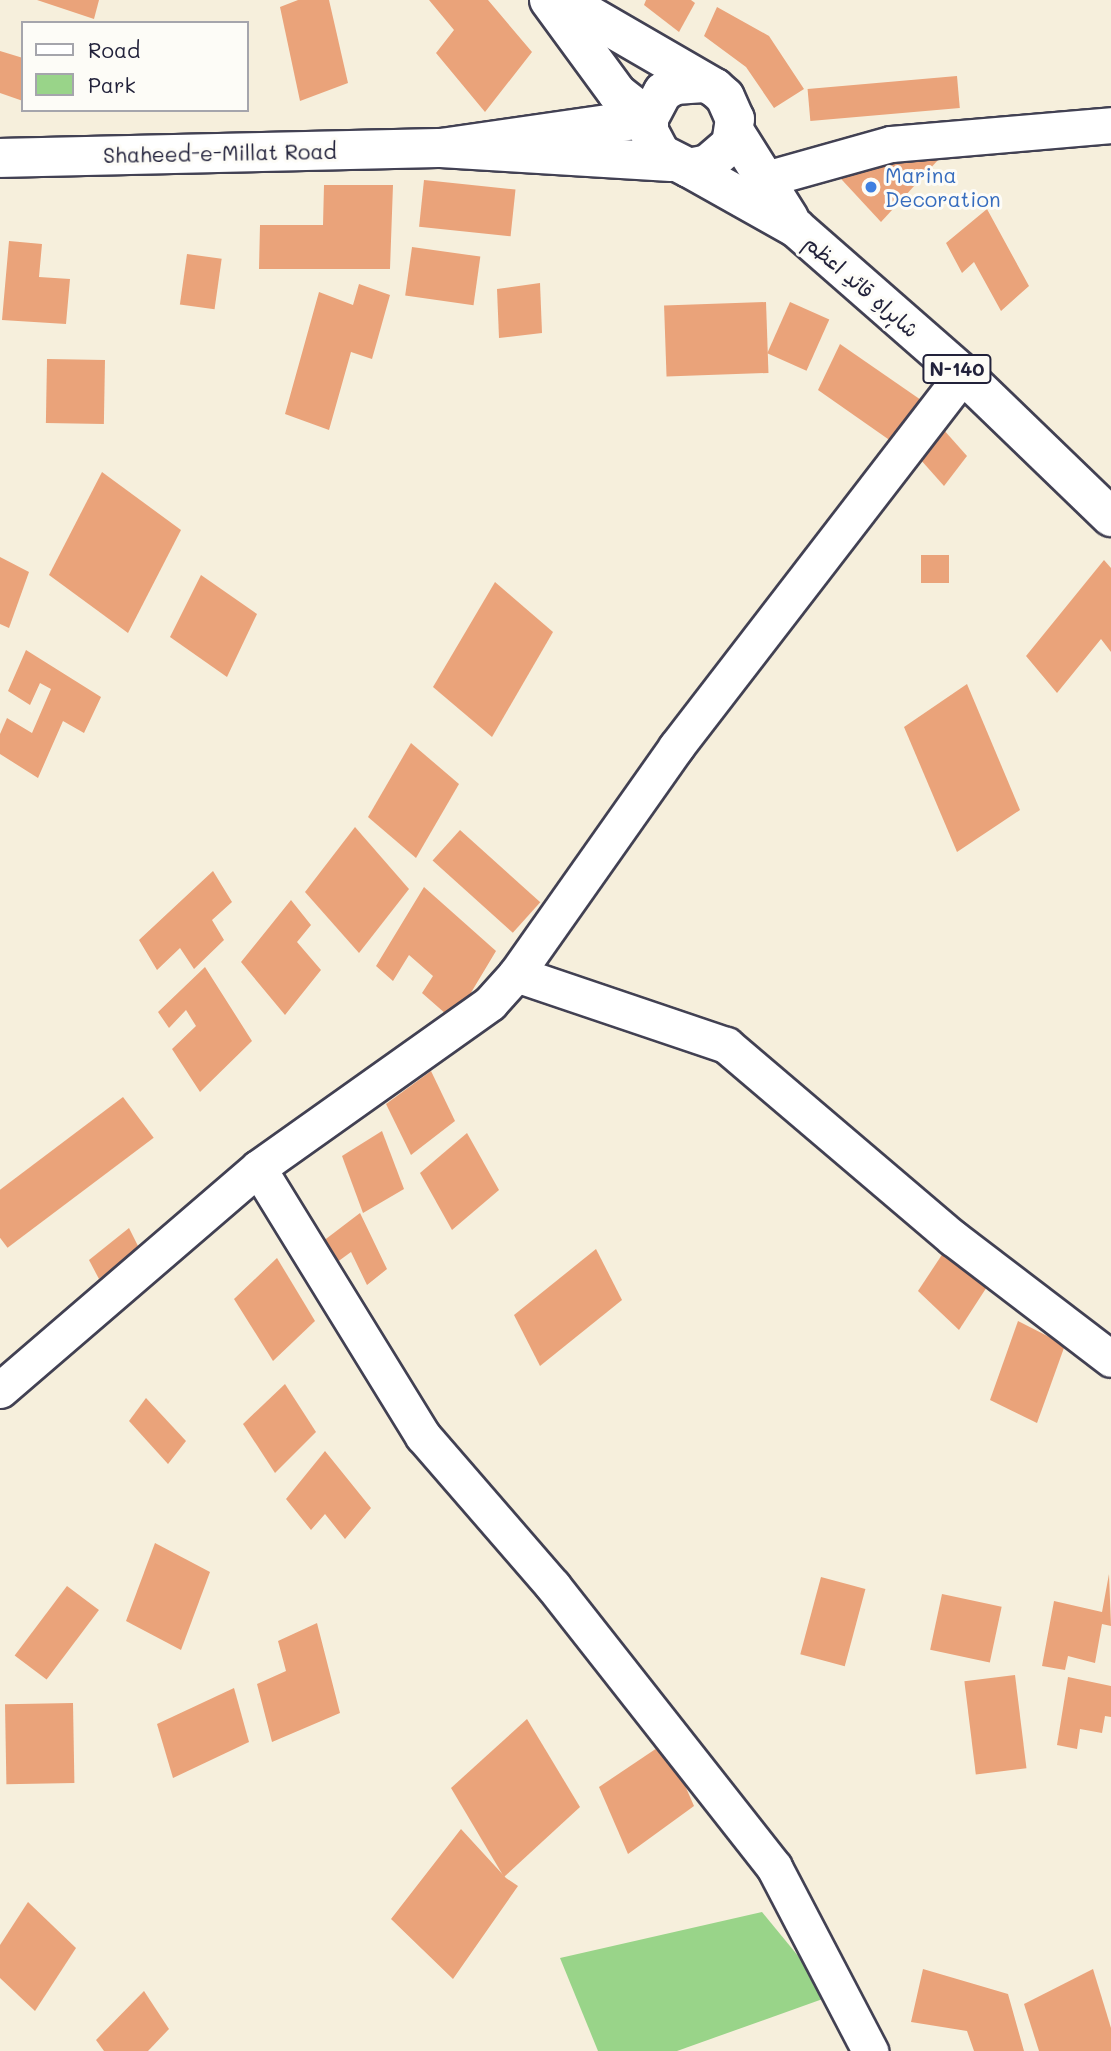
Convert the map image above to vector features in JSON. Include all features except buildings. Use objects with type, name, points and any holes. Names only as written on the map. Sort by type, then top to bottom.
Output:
[{"type":"main road","points":[[549,0],[617,93],[649,118],[663,92],[675,85],[704,83]]},
{"type":"main road","name":"شاہراہِ قائدِ اعظم","points":[[563,0],[725,97],[735,119],[735,132],[762,180],[796,228]]},
{"type":"main road","name":"Shaheed-e-Millat Road","points":[[440,148],[649,118]]},
{"type":"main road","name":"شاہراہِ قائدِ اعظم","points":[[649,118],[653,143],[680,165],[796,228],[963,374],[1111,517]]},
{"type":"main road","points":[[680,165],[708,164],[723,154],[735,132]]},
{"type":"main road","name":"Shaheed-e-Millat Road","points":[[0,158],[440,148],[680,165]]},
{"type":"street","points":[[762,180],[891,144],[1111,125]]},
{"type":"street","points":[[0,1390],[258,1168],[489,1003],[516,975],[676,747],[963,374]]},
{"type":"street","points":[[516,975],[726,1045],[953,1238],[1111,1359]]},
{"type":"street","points":[[258,1168],[423,1436],[553,1586],[774,1867],[870,2051]]},
{"type":"green space","points":[[762,1912],[831,1996],[677,2051],[598,2051],[560,1958]]},
{"type":"place","name":"Marina Decoration","points":[[871,187]]}]
